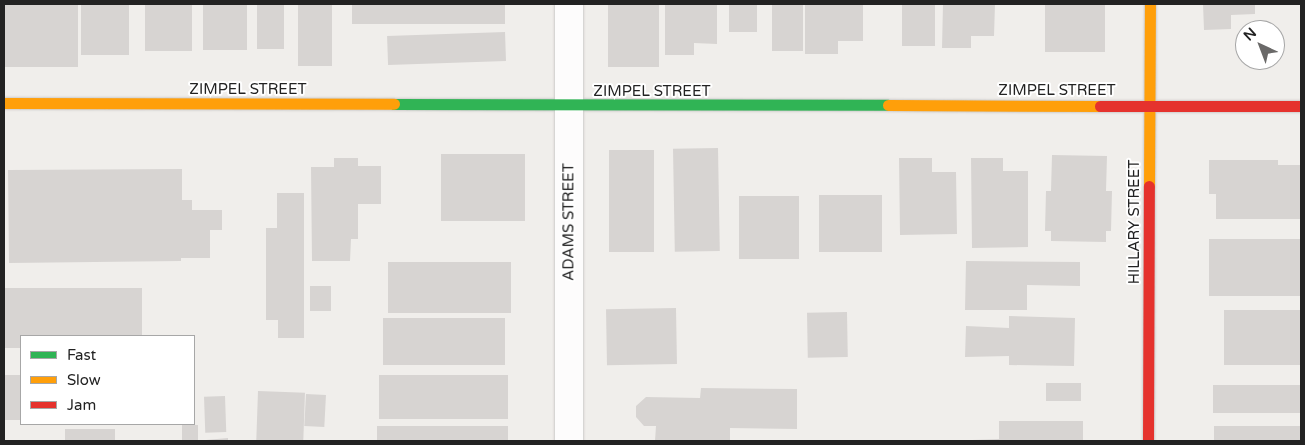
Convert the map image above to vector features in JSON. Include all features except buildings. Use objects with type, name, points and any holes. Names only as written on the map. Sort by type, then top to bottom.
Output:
[{"type":"street","name":"ADAMS STREET","points":[[569,4],[569,441]]},
{"type":"street","name":"HILLARY STREET","points":[[1148,441],[1150,4]]},
{"type":"street","name":"ZIMPEL STREET","points":[[4,103],[569,107],[1301,106]]},
{"type":"traffic: fast","points":[[394,104],[888,105]]},
{"type":"traffic: slow","points":[[1149,186],[1150,4]]},
{"type":"traffic: slow","points":[[4,103],[394,104]]},
{"type":"traffic: slow","points":[[888,105],[1100,106]]},
{"type":"traffic: jam","points":[[1100,106],[1301,106]]},
{"type":"traffic: jam","points":[[1148,441],[1149,186]]}]
